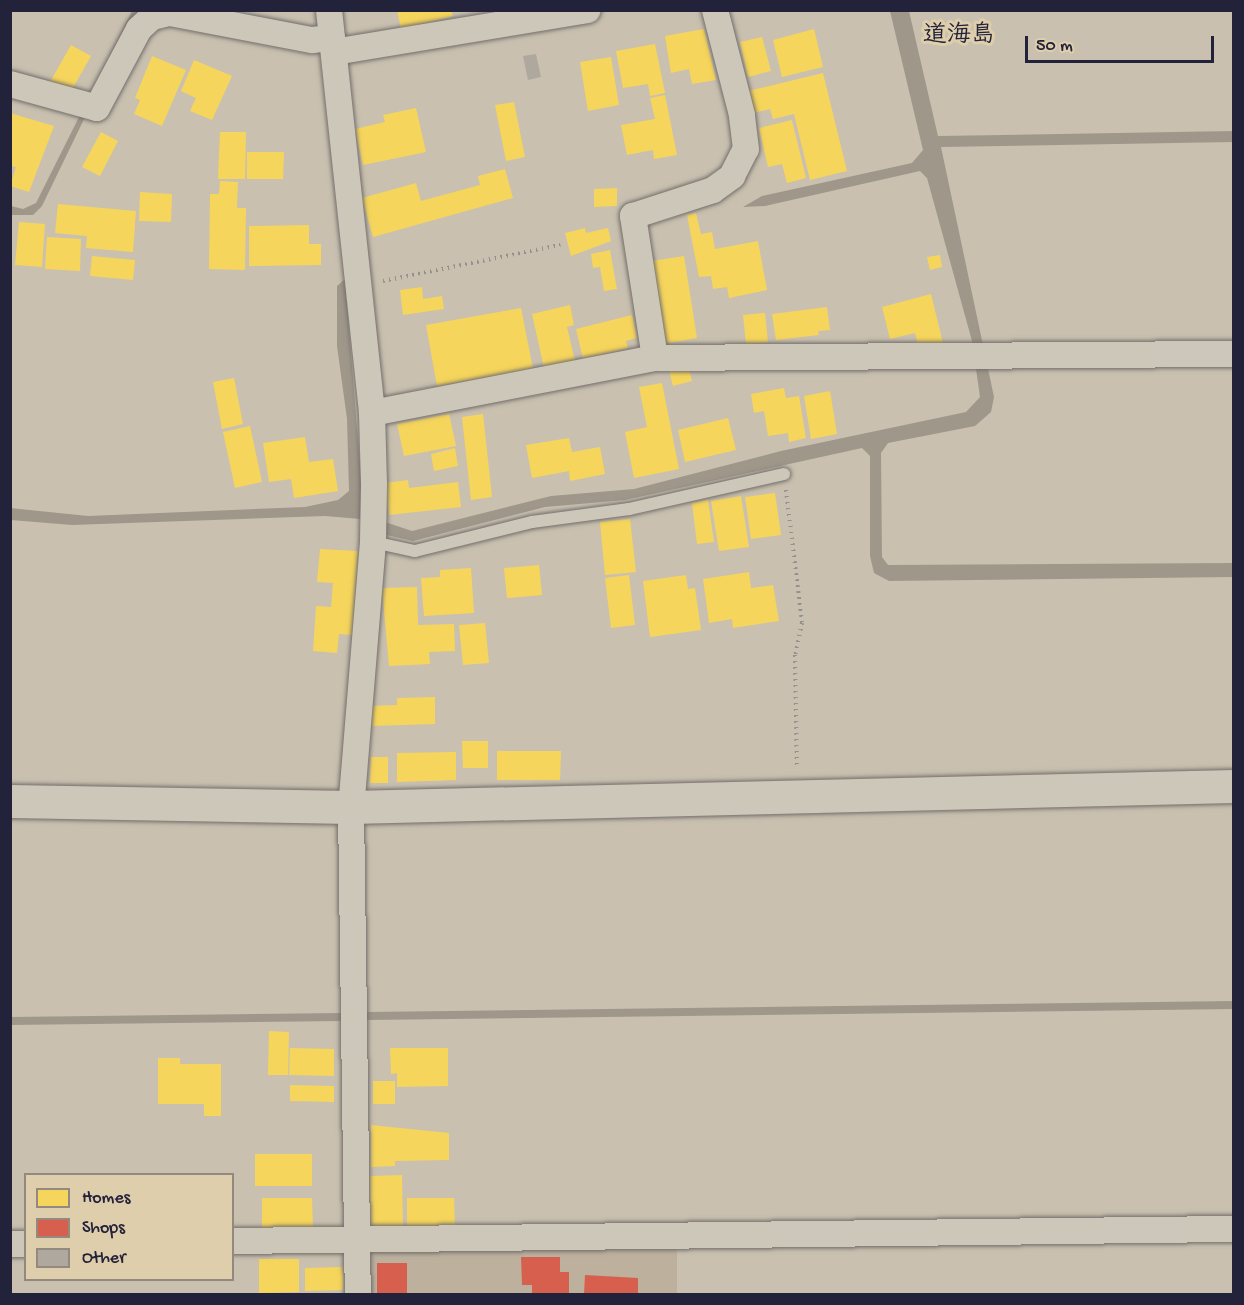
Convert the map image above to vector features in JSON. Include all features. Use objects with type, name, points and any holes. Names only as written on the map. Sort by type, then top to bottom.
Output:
[{"type":"street","points":[[329,10],[356,287],[372,413],[373,527],[351,807],[358,1294]]},
{"type":"street","points":[[10,84],[87,106],[139,29],[152,17],[171,13],[333,45],[588,10]]},
{"type":"street","points":[[655,358],[633,216],[712,190],[732,176],[746,149],[742,115],[715,10]]},
{"type":"street","points":[[372,413],[655,358],[965,358],[1233,354]]},
{"type":"street","points":[[10,801],[351,807],[1233,786]]},
{"type":"street","points":[[234,1241],[1233,1229]]},
{"type":"lane","points":[[373,527],[415,551],[532,522],[629,509],[784,474]]},
{"type":"path","points":[[356,287],[560,245]]},
{"type":"path","points":[[784,474],[802,622],[795,655],[798,796]]},
{"type":"shaded area","points":[[132,11],[144,11],[132,20],[42,206],[33,215],[11,215],[11,206],[23,209],[36,203]]},
{"type":"shaded area","points":[[890,11],[909,11],[938,136],[1233,131],[1233,142],[941,147],[994,397],[991,412],[975,426],[888,443],[881,453],[882,557],[888,565],[1233,563],[1233,577],[889,581],[874,573],[870,556],[870,456],[862,448],[625,500],[545,507],[413,541],[382,534],[360,519],[325,516],[72,525],[11,520],[10,508],[88,516],[305,507],[338,500],[349,491],[347,419],[337,346],[337,286],[345,279],[362,490],[385,522],[412,531],[551,496],[634,489],[781,451],[966,412],[980,397],[972,341],[927,178],[920,171],[765,206],[743,207],[762,196],[912,163],[923,150]]},
{"type":"shaded area","points":[[677,1243],[677,1294],[367,1294],[366,1248]]},
{"type":"building: Homes","points":[[397,10],[451,10],[453,16],[401,29]]},
{"type":"building: Homes","points":[[704,29],[716,80],[692,84],[689,69],[671,73],[665,36]]},
{"type":"building: Homes","points":[[814,29],[823,67],[782,77],[773,40]]},
{"type":"building: Homes","points":[[762,37],[771,71],[748,77],[740,42]]},
{"type":"building: Homes","points":[[655,44],[665,93],[650,96],[648,84],[623,88],[616,51]]},
{"type":"building: Homes","points":[[71,45],[91,56],[70,93],[50,82]]},
{"type":"building: Homes","points":[[152,56],[186,70],[162,126],[134,114],[140,100],[135,98]]},
{"type":"building: Homes","points":[[611,57],[619,105],[588,111],[580,62]]},
{"type":"building: Homes","points":[[194,60],[232,76],[212,120],[190,111],[196,98],[181,91]]},
{"type":"building: Homes","points":[[823,73],[847,171],[810,180],[794,114],[773,119],[770,109],[753,113],[748,91]]},
{"type":"building: Homes","points":[[665,95],[677,155],[654,159],[653,150],[627,155],[621,125],[655,119],[650,98]]},
{"type":"building: Homes","points":[[514,102],[525,157],[506,161],[495,105]]},
{"type":"building: Homes","points":[[416,108],[426,152],[363,165],[355,129],[385,122],[383,115]]},
{"type":"building: Homes","points":[[10,113],[54,126],[29,192],[10,186],[16,167],[10,166]]},
{"type":"building: Homes","points":[[792,120],[806,178],[787,183],[782,164],[768,167],[759,128]]},
{"type":"building: Homes","points":[[101,132],[118,141],[100,176],[82,167]]},
{"type":"building: Homes","points":[[220,132],[246,132],[245,179],[218,179]]},
{"type":"building: Homes","points":[[247,152],[284,152],[283,179],[247,179]]},
{"type":"building: Homes","points":[[505,169],[513,198],[373,237],[362,198],[416,183],[421,201],[480,185],[478,176]]},
{"type":"building: Homes","points":[[220,181],[238,182],[237,208],[246,208],[245,270],[209,269],[210,194],[219,194]]},
{"type":"building: Homes","points":[[617,188],[617,206],[594,207],[594,189]]},
{"type":"building: Homes","points":[[140,192],[172,194],[171,222],[139,221]]},
{"type":"building: Homes","points":[[58,204],[136,211],[133,252],[86,248],[87,236],[55,233]]},
{"type":"building: Homes","points":[[696,213],[701,234],[712,232],[715,249],[758,241],[767,290],[729,298],[727,287],[713,289],[711,276],[699,277],[687,215]]},
{"type":"building: Homes","points":[[19,222],[45,224],[42,267],[15,265]]},
{"type":"building: Homes","points":[[309,225],[309,244],[321,244],[321,265],[249,266],[249,226]]},
{"type":"building: Homes","points":[[585,228],[586,233],[608,228],[611,241],[571,256],[565,233]]},
{"type":"building: Homes","points":[[47,237],[81,239],[80,271],[45,269]]},
{"type":"building: Homes","points":[[610,250],[617,289],[604,291],[600,267],[593,268],[591,254]]},
{"type":"building: Homes","points":[[940,255],[942,267],[930,270],[927,257]]},
{"type":"building: Homes","points":[[92,256],[135,260],[133,280],[90,276]]},
{"type":"building: Homes","points":[[684,256],[697,338],[664,344],[652,261]]},
{"type":"building: Homes","points":[[422,287],[423,299],[442,296],[444,309],[403,315],[400,290]]},
{"type":"building: Homes","points":[[931,294],[943,343],[919,349],[915,333],[890,339],[882,307]]},
{"type":"building: Homes","points":[[570,305],[574,325],[567,327],[575,361],[544,368],[532,314]]},
{"type":"building: Homes","points":[[827,307],[830,330],[818,331],[819,335],[776,340],[772,314]]},
{"type":"building: Homes","points":[[521,308],[533,369],[437,386],[426,325]]},
{"type":"building: Homes","points":[[765,313],[768,342],[746,344],[743,315]]},
{"type":"building: Homes","points":[[632,315],[637,338],[626,341],[628,348],[583,359],[576,329]]},
{"type":"building: Homes","points":[[688,365],[692,381],[673,386],[669,370]]},
{"type":"building: Homes","points":[[234,378],[243,424],[222,429],[213,382]]},
{"type":"building: Homes","points":[[662,383],[679,469],[634,478],[625,432],[647,427],[639,387]]},
{"type":"building: Homes","points":[[784,388],[786,398],[799,396],[806,438],[789,442],[788,433],[768,436],[764,411],[754,413],[751,394]]},
{"type":"building: Homes","points":[[830,391],[837,434],[811,439],[804,396]]},
{"type":"building: Homes","points":[[449,414],[456,446],[404,456],[397,424]]},
{"type":"building: Homes","points":[[483,414],[492,497],[471,500],[462,417]]},
{"type":"building: Homes","points":[[728,418],[736,450],[685,462],[678,430]]},
{"type":"building: Homes","points":[[250,426],[262,482],[235,488],[223,432]]},
{"type":"building: Homes","points":[[305,437],[309,462],[333,459],[338,491],[294,498],[291,479],[269,482],[263,443]]},
{"type":"building: Homes","points":[[569,438],[572,452],[600,447],[605,474],[570,481],[569,471],[532,478],[526,445]]},
{"type":"building: Homes","points":[[455,448],[458,466],[434,471],[431,454]]},
{"type":"building: Homes","points":[[408,480],[409,488],[458,482],[461,507],[389,515],[385,483]]},
{"type":"building: Homes","points":[[775,493],[781,535],[751,539],[745,497]]},
{"type":"building: Homes","points":[[741,496],[749,547],[719,551],[711,501]]},
{"type":"building: Homes","points":[[708,500],[714,542],[697,544],[692,503]]},
{"type":"building: Homes","points":[[630,519],[636,572],[605,575],[600,522]]},
{"type":"building: Homes","points":[[320,549],[358,551],[352,635],[339,634],[337,653],[313,651],[316,606],[331,607],[333,583],[317,582]]},
{"type":"building: Homes","points":[[539,565],[542,595],[507,598],[504,568]]},
{"type":"building: Homes","points":[[471,568],[474,613],[424,616],[421,578],[440,577],[440,570]]},
{"type":"building: Homes","points":[[749,572],[751,588],[773,585],[779,621],[733,628],[732,619],[709,623],[703,579]]},
{"type":"building: Homes","points":[[629,575],[635,625],[611,628],[605,578]]},
{"type":"building: Homes","points":[[686,575],[688,589],[695,588],[701,630],[650,637],[643,581]]},
{"type":"building: Homes","points":[[417,587],[418,625],[454,624],[455,651],[429,652],[430,664],[389,666],[382,588]]},
{"type":"building: Homes","points":[[485,623],[489,663],[463,665],[459,625]]},
{"type":"building: Homes","points":[[435,697],[435,724],[372,726],[372,706],[397,705],[397,698]]},
{"type":"building: Homes","points":[[462,741],[488,741],[488,768],[463,768]]},
{"type":"building: Homes","points":[[497,751],[561,751],[560,780],[497,780]]},
{"type":"building: Homes","points":[[456,752],[456,780],[397,782],[397,753]]},
{"type":"building: Homes","points":[[371,757],[388,757],[388,783],[370,783]]},
{"type":"building: Homes","points":[[269,1031],[289,1032],[288,1075],[268,1075]]},
{"type":"building: Homes","points":[[290,1048],[334,1049],[334,1076],[289,1075]]},
{"type":"building: Homes","points":[[390,1048],[448,1048],[448,1086],[397,1087],[397,1073],[391,1074]]},
{"type":"building: Homes","points":[[158,1058],[180,1058],[180,1064],[221,1064],[221,1116],[204,1116],[204,1104],[158,1104]]},
{"type":"building: Homes","points":[[373,1081],[395,1081],[395,1104],[373,1104]]},
{"type":"building: Homes","points":[[290,1085],[334,1086],[334,1102],[290,1101]]},
{"type":"building: Homes","points":[[371,1125],[449,1133],[449,1160],[395,1161],[395,1166],[371,1167]]},
{"type":"building: Homes","points":[[255,1154],[312,1154],[312,1186],[255,1186]]},
{"type":"building: Homes","points":[[402,1175],[403,1230],[371,1230],[370,1176]]},
{"type":"building: Homes","points":[[262,1198],[312,1198],[313,1230],[262,1230]]},
{"type":"building: Homes","points":[[407,1198],[454,1198],[455,1227],[407,1227]]},
{"type":"building: Homes","points":[[259,1259],[299,1259],[299,1292],[259,1293]]},
{"type":"building: Homes","points":[[343,1267],[343,1290],[305,1291],[305,1268]]},
{"type":"building: Shops","points":[[521,1257],[560,1257],[560,1272],[569,1272],[569,1294],[532,1294],[532,1285],[522,1285]]},
{"type":"building: Shops","points":[[377,1263],[407,1263],[407,1294],[377,1294]]},
{"type":"building: Shops","points":[[585,1275],[638,1278],[638,1294],[584,1294]]},
{"type":"building: Other","points":[[536,54],[541,77],[528,80],[523,56]]},
{"type":"waterway","points":[[368,1016],[1234,1005]]},
{"type":"waterway","points":[[10,1021],[343,1017]]},
{"type":"district","name":"道海島","points":[[959,37]]}]
